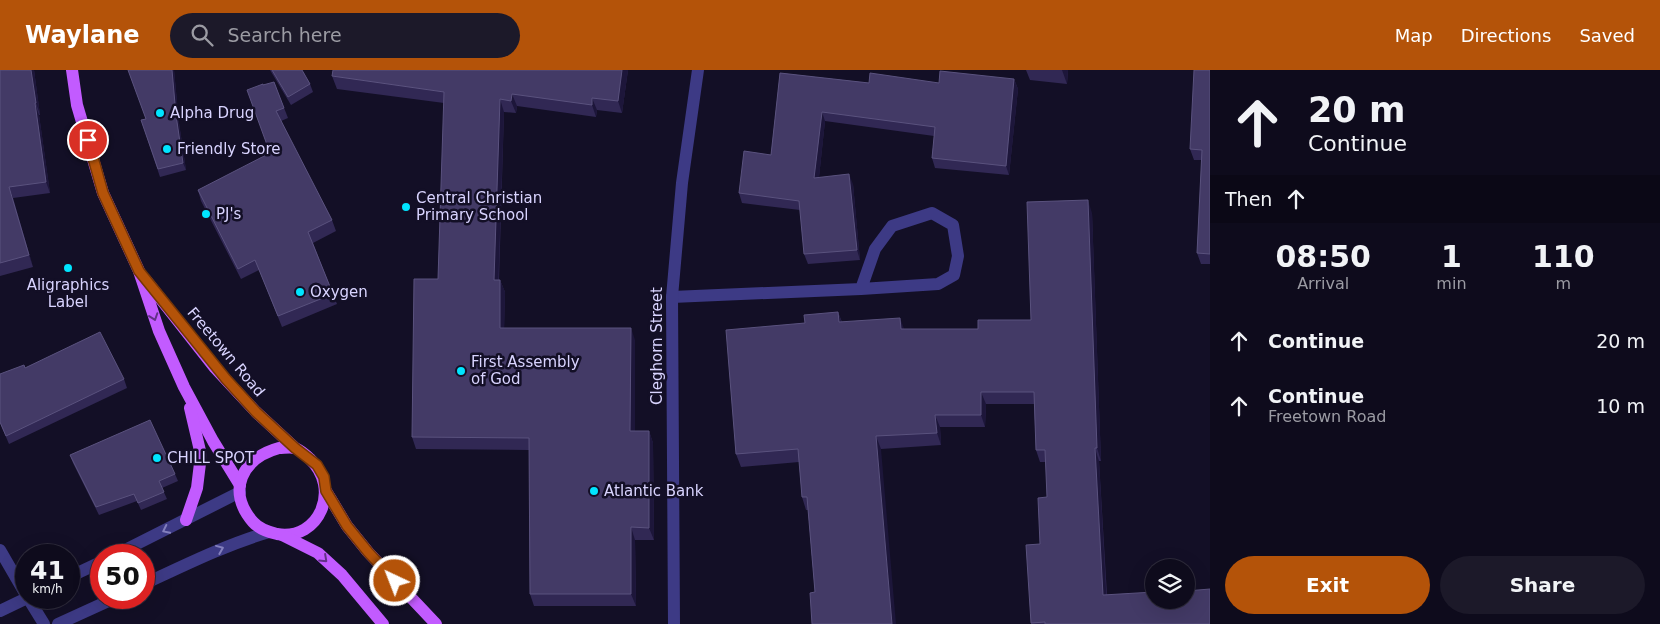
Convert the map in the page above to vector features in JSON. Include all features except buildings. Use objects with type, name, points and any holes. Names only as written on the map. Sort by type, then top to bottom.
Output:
[{"type":"main road","name":"Freetown Road","points":[[72,70],[77,105],[103,193],[139,271],[159,331],[184,387],[240,488]]},
{"type":"main road","name":"Freetown Road","points":[[139,271],[215,368],[256,412],[295,448]]},
{"type":"main road","points":[[184,387],[201,455],[197,488],[186,520]]},
{"type":"main road","points":[[279,448],[295,448],[317,465],[324,477],[326,491],[324,503],[320,513],[304,529],[294,533],[269,532],[255,525],[246,514],[240,500],[240,488],[244,471],[253,459],[266,452],[279,448]]},
{"type":"main road","points":[[326,491],[347,526],[368,552],[436,624]]},
{"type":"main road","points":[[282,534],[318,553],[342,575],[384,624]]},
{"type":"street","name":"Cleghorn Street","points":[[674,624],[672,297],[682,183],[698,70]]},
{"type":"street","points":[[672,297],[861,289],[938,284],[954,275],[958,256],[954,225],[932,213],[892,226],[875,249],[861,289]]},
{"type":"street","points":[[137,544],[186,520],[240,488]]},
{"type":"street","points":[[155,579],[213,551],[269,532]]},
{"type":"street","points":[[0,550],[15,576]]},
{"type":"street","points":[[0,611],[15,603]]},
{"type":"street","points":[[35,609],[44,624]]},
{"type":"street","points":[[58,624],[91,609]]},
{"type":"place","name":"Alpha Drug","points":[[160,113]]},
{"type":"place","name":"Friendly Store","points":[[167,149]]},
{"type":"place","name":"Central Christian Primary School","points":[[406,207]]},
{"type":"place","name":"PJ's","points":[[206,214]]},
{"type":"place","name":"Aligraphics Label","points":[[68,268]]},
{"type":"place","name":"Oxygen","points":[[300,292]]},
{"type":"place","name":"First Assembly of God","points":[[461,371]]},
{"type":"place","name":"CHILL SPOT","points":[[157,458]]},
{"type":"place","name":"Atlantic Bank","points":[[594,491]]},
{"type":"route","points":[[88,140],[103,193],[139,271],[215,368],[256,412],[295,448],[317,465],[324,477],[326,491],[347,526],[395,581]]}]
